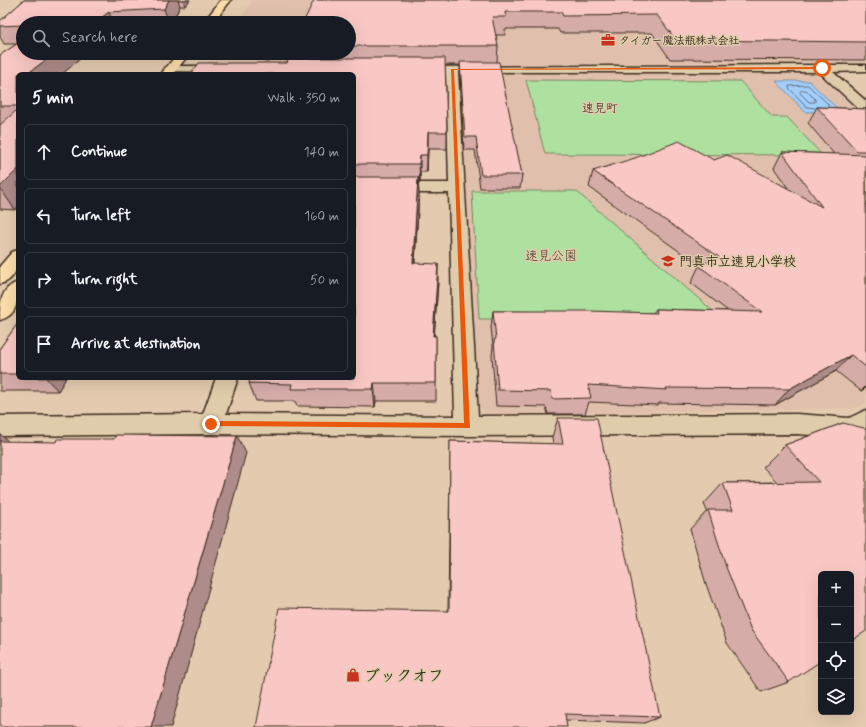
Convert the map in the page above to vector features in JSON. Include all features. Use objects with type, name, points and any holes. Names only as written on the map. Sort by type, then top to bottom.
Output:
[{"type":"highway","points":[[213,16],[226,0]]},
{"type":"highway","points":[[168,72],[178,60]]},
{"type":"highway","points":[[187,72],[196,60]]},
{"type":"highway","points":[[0,278],[16,258]]},
{"type":"highway","points":[[0,312],[16,292]]},
{"type":"street","points":[[822,68],[866,108]]},
{"type":"street","points":[[406,69],[866,68]]},
{"type":"street","points":[[168,72],[235,69]]},
{"type":"street","points":[[452,69],[467,426]]},
{"type":"street","points":[[356,188],[458,188]]},
{"type":"street","points":[[211,424],[226,380]]},
{"type":"street","points":[[0,426],[211,424],[467,426],[797,424],[861,431]]},
{"type":"shaded area","name":"タイガー魔法瓶株式会社","points":[[253,0],[830,0],[866,26],[866,64],[206,65],[210,60],[356,60],[356,16],[242,16]]},
{"type":"shaded area","name":"門真市立速見小学校","points":[[819,73],[866,118],[866,403],[856,408],[487,414],[477,405],[460,77],[470,74]]},
{"type":"green space","points":[[526,80],[740,81],[772,117],[787,117],[822,155],[545,154]]},
{"type":"green space","name":"速見公園","points":[[472,191],[576,191],[723,320],[479,319]]},
{"type":"water","points":[[776,81],[809,81],[841,112],[805,112]]},
{"type":"building","points":[[24,0],[169,0],[164,9],[109,12],[104,16],[16,16],[16,25],[0,26],[0,21]]},
{"type":"building","points":[[314,0],[866,0],[866,42],[676,40],[657,15],[563,16],[561,12],[505,12],[506,17],[492,17],[498,46],[356,46],[356,16],[306,16]]},
{"type":"building","points":[[16,45],[16,60],[46,60],[30,72],[16,72],[16,106],[0,106],[0,55]]},
{"type":"building","points":[[445,58],[447,132],[428,132],[427,155],[420,155],[419,164],[356,164],[356,72],[192,72],[199,63],[287,63],[288,60]]},
{"type":"building","points":[[460,62],[499,62],[522,175],[481,175],[476,137],[465,137]]},
{"type":"building","points":[[817,107],[866,109],[866,151],[857,151]]},
{"type":"building","points":[[16,111],[16,171],[0,187],[0,125]]},
{"type":"building","points":[[679,141],[714,160],[727,155],[822,207],[782,152],[866,155],[866,367],[851,355],[789,389],[666,388],[667,390],[588,385],[591,398],[552,399],[551,391],[498,390],[494,340],[496,339],[493,311],[657,313],[656,309],[762,312],[699,266],[719,257],[593,171],[635,158]]},
{"type":"building","points":[[356,177],[418,177],[413,263],[438,264],[433,336],[436,336],[436,383],[374,383],[373,389],[291,389],[292,384],[249,383],[250,380],[356,380]]},
{"type":"building","points":[[16,326],[16,374],[0,374],[0,348]]},
{"type":"building","points":[[558,418],[597,418],[660,717],[565,714],[567,727],[256,727],[279,608],[449,611],[450,441],[563,444]]},
{"type":"building","points":[[843,423],[864,428],[866,430],[866,631],[854,639],[854,571],[818,571],[818,663],[789,682],[751,630],[726,567],[708,510],[733,510],[723,483],[819,482],[785,445]]},
{"type":"building","points":[[116,435],[237,436],[151,727],[0,727],[0,441],[56,442],[57,439],[114,439]]},
{"type":"place","name":"タイガー魔法瓶株式会社","points":[[608,40]]},
{"type":"place","name":"門真市立速見小学校","points":[[668,261]]},
{"type":"place","name":"ブックオフ","points":[[353,675]]},
{"type":"district","name":"速見町","points":[[600,108]]},
{"type":"route","points":[[211,424],[467,426],[452,69],[822,68]]}]
